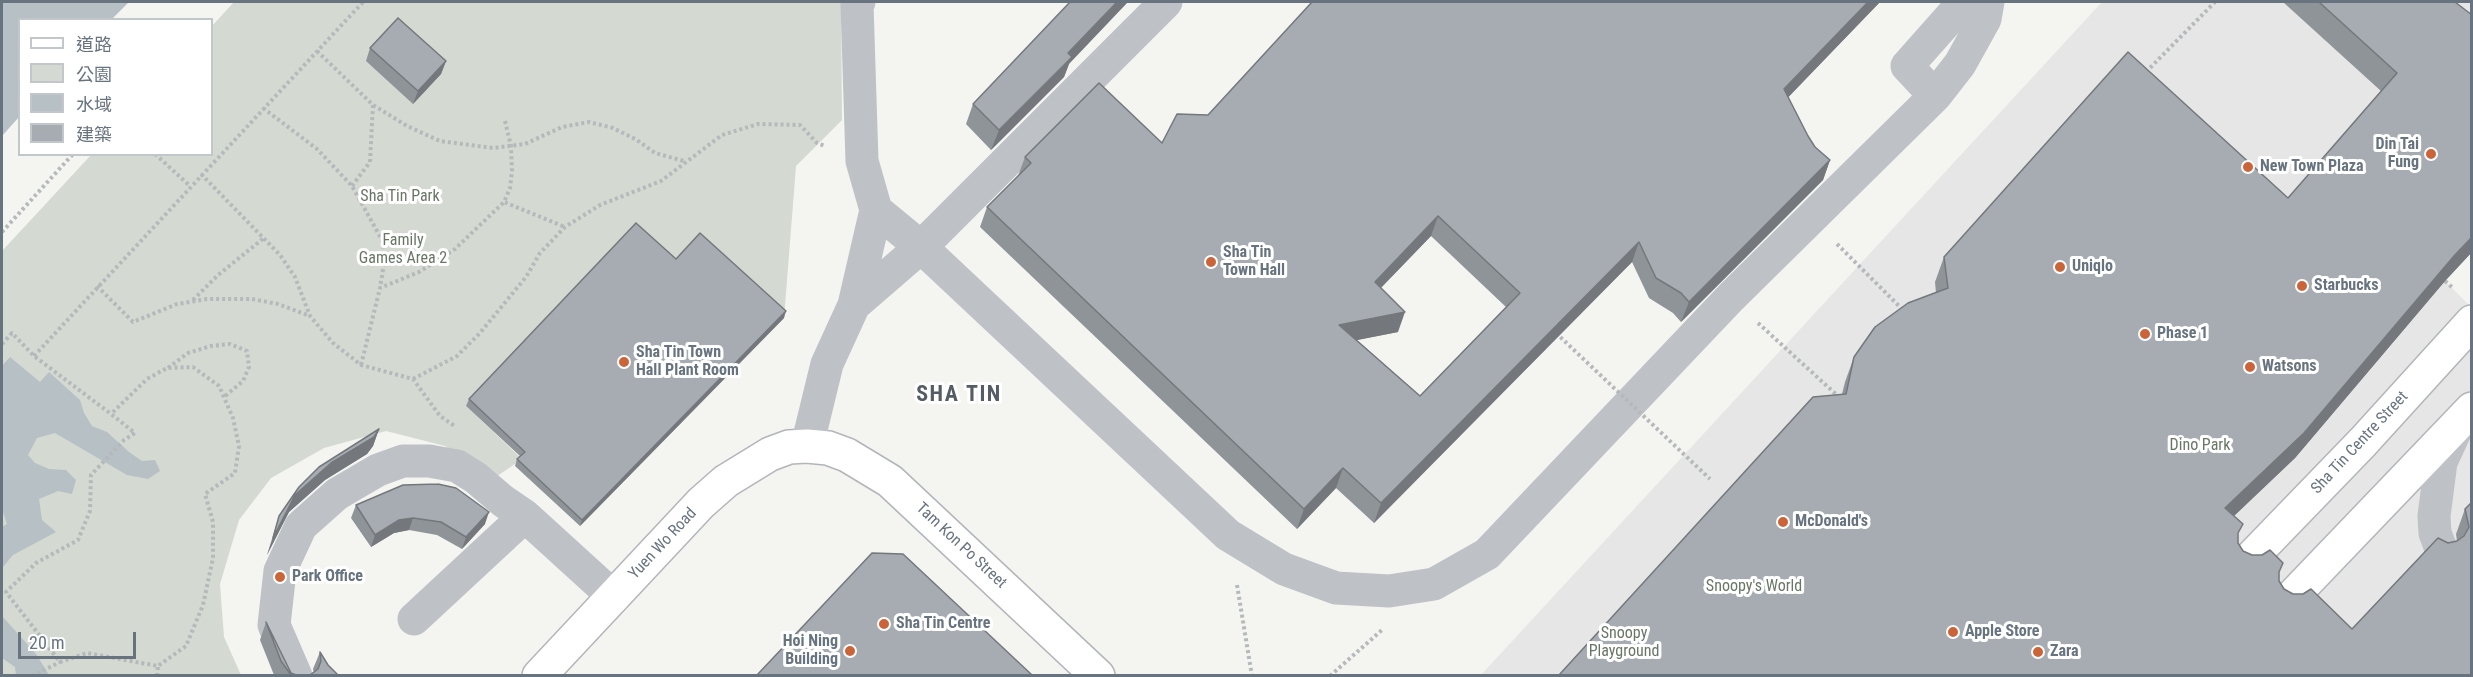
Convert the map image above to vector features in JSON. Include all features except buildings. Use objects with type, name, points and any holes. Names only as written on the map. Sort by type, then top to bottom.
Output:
[{"type":"main road","name":"Sha Tin Centre Street","points":[[2247,562],[2363,442],[2472,322]]},
{"type":"main road","points":[[2288,601],[2466,415]]},
{"type":"main road","name":"Yuen Wo Road","points":[[539,675],[562,661],[614,597],[701,503],[726,481],[770,454],[789,447],[807,446]]},
{"type":"main road","name":"Tam Kon Po Street","points":[[807,446],[847,455],[890,481],[1098,675]]},
{"type":"street","points":[[807,446],[827,364],[855,305],[876,210],[862,161],[857,4],[860,2]]},
{"type":"street","points":[[855,305],[921,247],[1166,2]]},
{"type":"street","points":[[1935,96],[1907,66],[1954,13],[1959,2]]},
{"type":"street","points":[[876,210],[921,247],[1228,535],[1284,569],[1336,588],[1389,591],[1434,584],[1487,554],[1731,297],[1935,96],[1960,64],[1985,19],[1988,2]]},
{"type":"street","points":[[2441,549],[2435,533],[2434,516],[2441,462],[2466,415]]},
{"type":"street","points":[[296,675],[274,625],[280,571],[301,526],[337,494],[378,470],[403,460],[429,461],[457,466],[476,478],[525,516],[614,597]]},
{"type":"street","points":[[414,619],[525,516]]},
{"type":"path","points":[[34,356],[363,2]]},
{"type":"path","points":[[2138,80],[2215,2]]},
{"type":"path","points":[[317,51],[373,105],[407,126],[440,141],[494,148],[511,146],[525,144],[562,126],[589,122],[613,128],[637,140],[655,153],[685,162]]},
{"type":"path","points":[[352,186],[370,162],[374,133],[373,105]]},
{"type":"path","points":[[263,108],[317,150],[352,186],[382,240],[385,258],[380,288],[361,365]]},
{"type":"path","points":[[380,288],[419,272],[454,249],[504,202],[510,188],[511,146],[505,121]]},
{"type":"path","points":[[413,379],[457,356],[480,333],[526,277],[540,253],[565,227],[600,205],[661,181],[722,135],[758,124],[800,125],[817,143],[862,161]]},
{"type":"path","points":[[2,232],[71,156]]},
{"type":"path","points":[[157,156],[190,186]]},
{"type":"path","points":[[201,174],[264,238],[295,277],[310,316],[333,342],[361,365],[413,379],[440,416],[458,427]]},
{"type":"path","points":[[504,202],[565,227]]},
{"type":"path","points":[[1811,218],[1907,314]]},
{"type":"path","points":[[192,301],[218,275],[264,238]]},
{"type":"path","points":[[97,286],[133,322],[177,304],[192,301],[252,299],[279,304],[310,316]]},
{"type":"path","points":[[1731,297],[1841,400]]},
{"type":"path","points":[[1553,331],[1710,479]]},
{"type":"path","points":[[2,344],[12,333],[34,356],[135,433],[124,440],[90,475],[90,511],[78,540],[36,563],[6,592],[60,662]]},
{"type":"path","points":[[111,414],[147,379],[188,353],[211,346],[230,344],[247,351],[249,367],[243,381],[224,397]]},
{"type":"path","points":[[32,675],[87,653],[158,666],[186,646],[203,605],[213,558],[213,522],[205,494],[235,473],[239,446],[233,418],[219,386],[193,366],[167,368]]},
{"type":"path","points":[[1228,535],[1252,675]]},
{"type":"path","points":[[157,675],[158,666]]},
{"type":"shaded area","name":"Phase 1","points":[[2102,2],[2471,2],[2471,252],[2445,281],[2471,307],[2471,675],[1480,676]]},
{"type":"green space","name":"Sha Tin Park","points":[[234,2],[841,2],[842,120],[796,166],[784,318],[698,240],[673,266],[466,406],[522,459],[493,479],[445,446],[386,431],[324,448],[271,478],[239,520],[220,584],[224,637],[241,675],[2,675],[2,251],[90,156],[213,156],[213,25]]},
{"type":"water","points":[[2,2],[129,2],[113,18],[18,18],[18,118],[2,136]]},
{"type":"water","points":[[10,357],[40,382],[49,372],[80,400],[84,413],[92,426],[107,432],[142,461],[155,460],[160,471],[148,479],[127,475],[55,433],[37,438],[28,455],[35,463],[49,469],[66,470],[76,480],[72,494],[58,491],[39,499],[42,520],[56,532],[13,555],[2,568],[2,527],[7,524],[2,509],[2,366]]},
{"type":"water","points":[[2,616],[36,654],[49,675],[16,675],[15,667],[2,658]]},
{"type":"place","name":"Din Tai Fung","points":[[2431,154]]},
{"type":"place","name":"New Town Plaza","points":[[2248,167]]},
{"type":"place","name":"Sha Tin Town Hall","points":[[1211,262]]},
{"type":"place","name":"Uniqlo","points":[[2060,267]]},
{"type":"place","name":"Starbucks","points":[[2302,286]]},
{"type":"place","name":"Phase 1","points":[[2145,334]]},
{"type":"place","name":"Sha Tin Town Hall Plant Room","points":[[624,362]]},
{"type":"place","name":"Watsons","points":[[2250,367]]},
{"type":"place","name":"McDonald's","points":[[1783,522]]},
{"type":"place","name":"Park Office","points":[[280,577]]},
{"type":"place","name":"Sha Tin Centre","points":[[884,624]]},
{"type":"place","name":"Apple Store","points":[[1953,632]]},
{"type":"place","name":"Hoi Ning Building","points":[[850,651]]},
{"type":"place","name":"Zara","points":[[2038,652]]},
{"type":"district","name":"SHA TIN","points":[[959,395]]},
{"type":"park label","name":"Family Games Area 2","points":[[403,250]]},
{"type":"park label","name":"Dino Park","points":[[2200,446]]},
{"type":"park label","name":"Snoopy's World","points":[[1754,587]]},
{"type":"park label","name":"Snoopy Playground","points":[[1624,643]]}]
